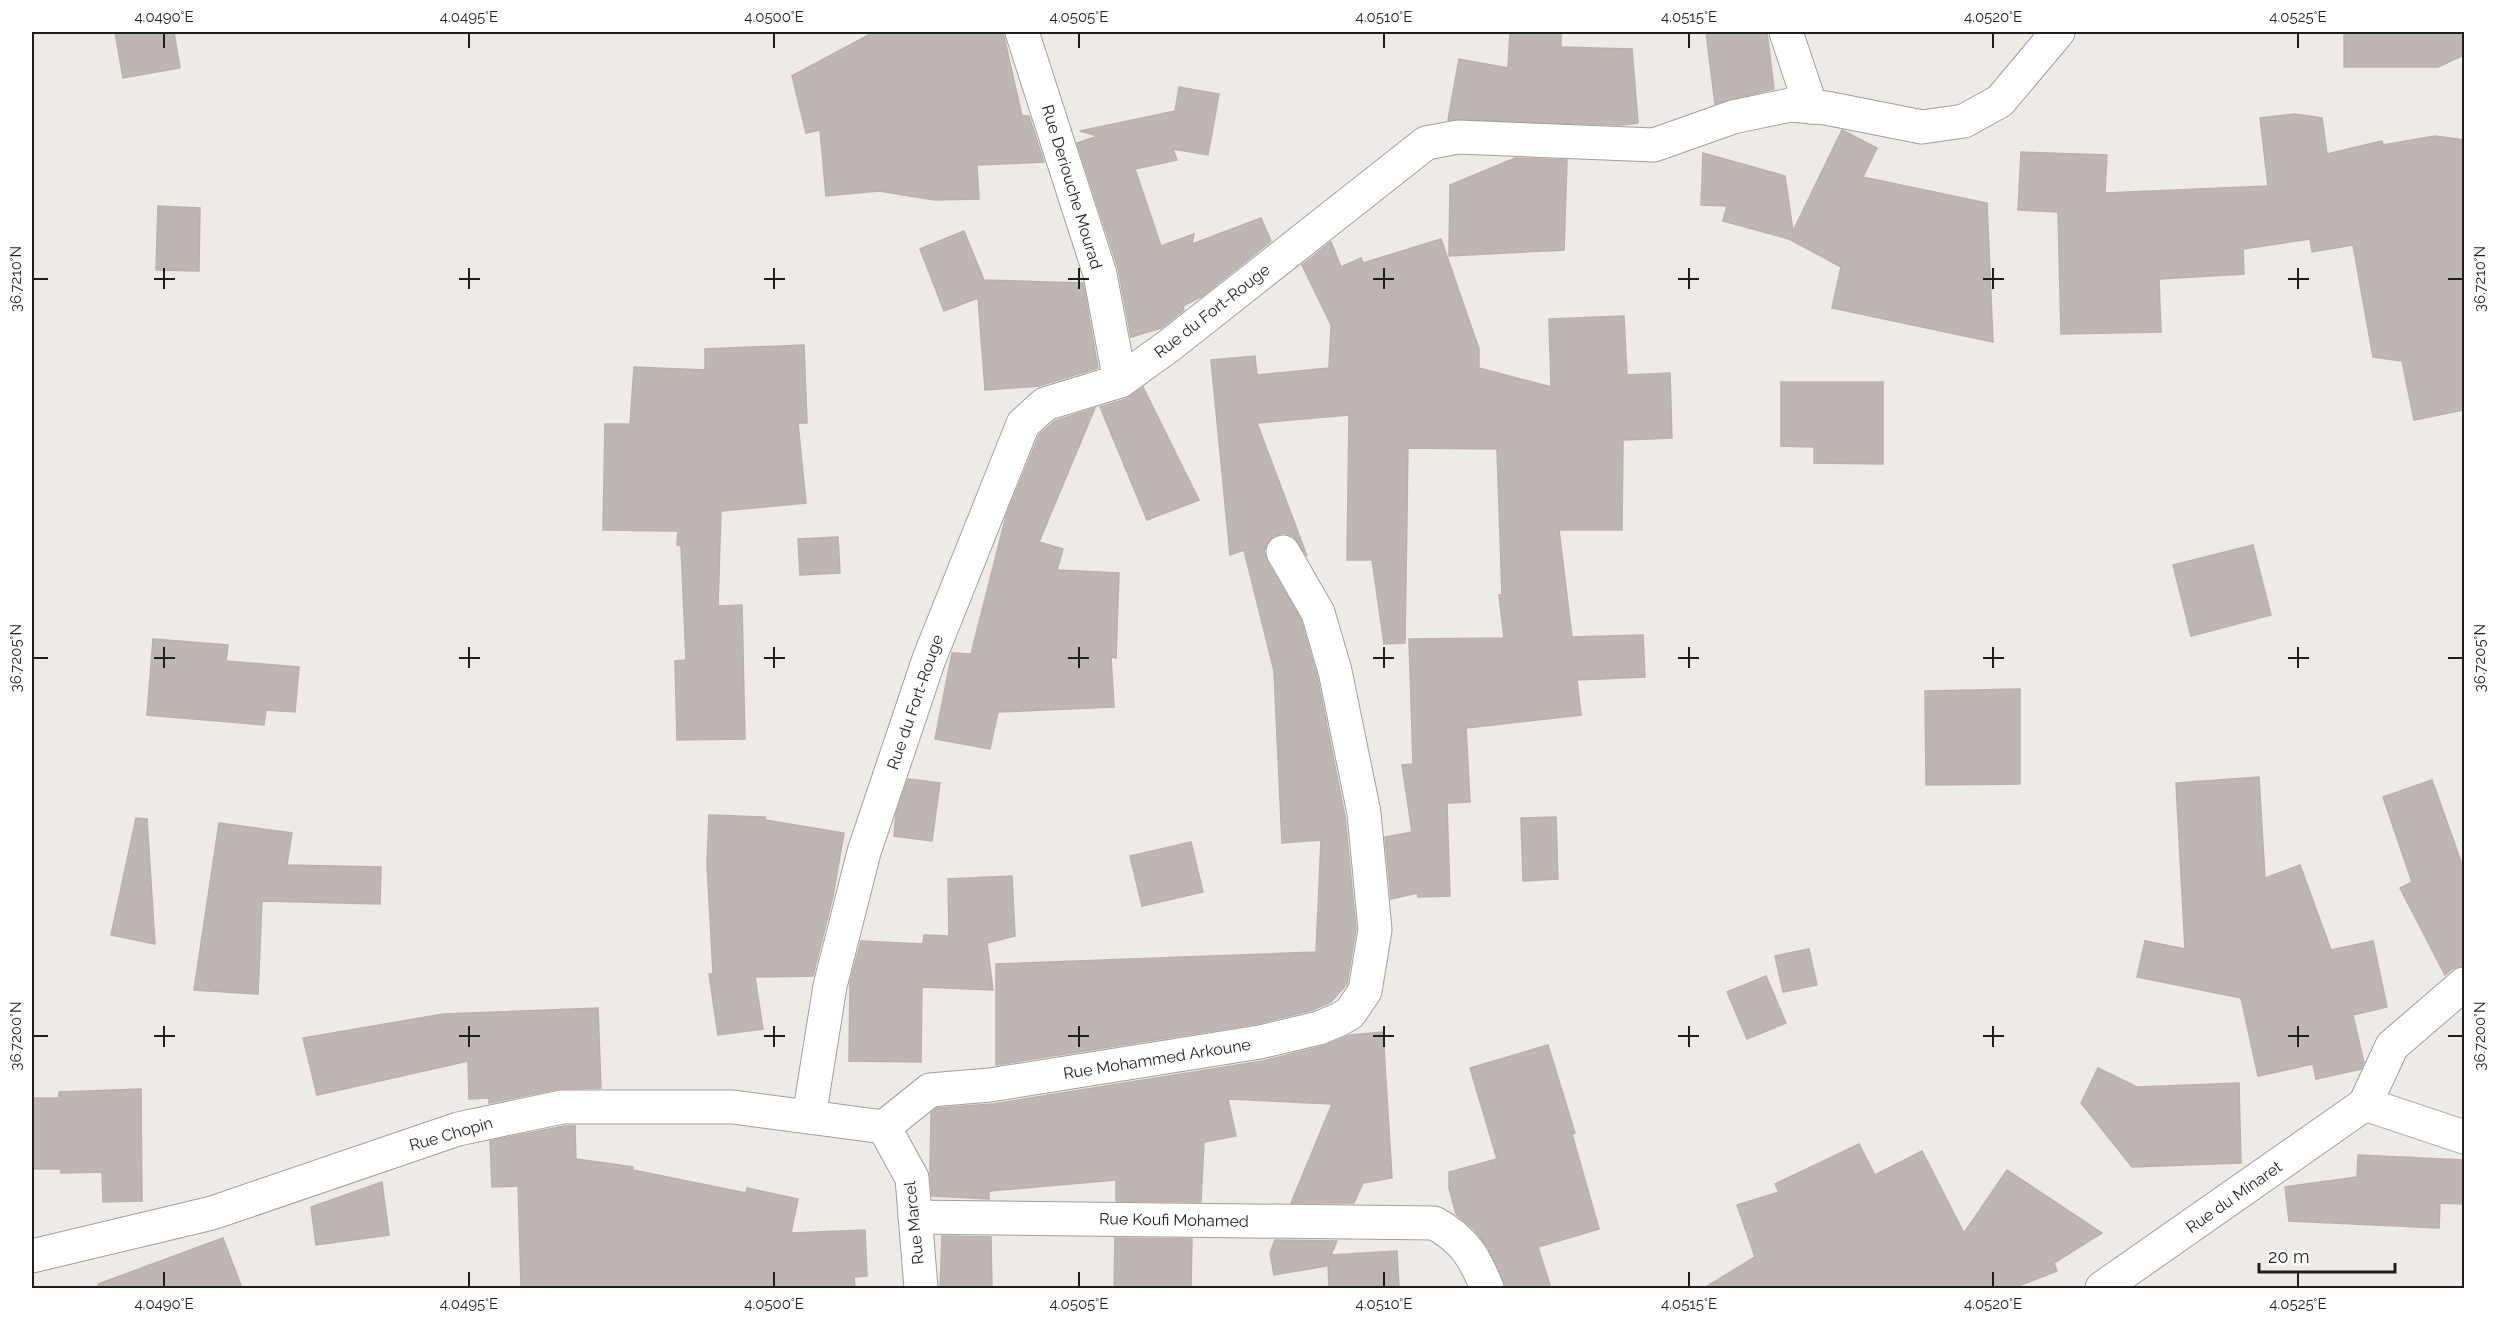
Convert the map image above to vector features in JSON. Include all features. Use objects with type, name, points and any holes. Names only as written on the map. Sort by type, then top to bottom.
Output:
[{"type":"street","name":"Rue Deriouche Mourad","points":[[1022,32],[1100,274],[1120,381]]},
{"type":"street","points":[[1786,32],[1811,107]]},
{"type":"street","name":"Rue du Fort-Rouge","points":[[809,1117],[830,986],[864,852],[929,659],[1023,424],[1045,404],[1120,381],[1170,345],[1426,143],[1458,137],[1654,145],[1733,117],[1790,105],[1922,127],[1964,121],[2000,101],[2058,32]]},
{"type":"street","name":"Rue Mohammed Arkoune","points":[[884,1127],[930,1090],[990,1086],[1260,1042],[1319,1028],[1350,1013],[1365,991],[1375,930],[1364,813],[1335,671],[1318,613],[1282,552]]},
{"type":"street","points":[[2464,984],[2392,1046],[2365,1104],[2464,1137]]},
{"type":"street","name":"Rue du Minaret","points":[[2108,1287],[2365,1104]]},
{"type":"street","name":"Rue Chopin","points":[[32,1256],[213,1213],[458,1129],[562,1107],[733,1107],[884,1127]]},
{"type":"street","name":"Rue Marcel","points":[[884,1127],[912,1178],[921,1288]]},
{"type":"street","name":"Rue Koufi Mohamed","points":[[915,1216],[1434,1223],[1454,1234],[1478,1266],[1487,1288]]},
{"type":"building","points":[[115,32],[174,32],[180,68],[123,78]]},
{"type":"building","points":[[874,32],[1003,32],[1022,116],[1029,116],[1044,162],[977,165],[979,199],[935,200],[879,191],[826,196],[820,130],[806,133],[792,76]]},
{"type":"building","points":[[1510,32],[1561,32],[1561,47],[1632,49],[1638,123],[1621,125],[1448,120],[1459,59],[1508,68]]},
{"type":"building","points":[[1706,32],[1767,32],[1774,89],[1715,104]]},
{"type":"building","points":[[2344,32],[2464,32],[2464,55],[2438,67],[2344,67]]},
{"type":"building","points":[[1179,87],[1219,94],[1208,155],[1173,149],[1177,160],[1135,169],[1161,246],[1194,234],[1192,244],[1261,218],[1271,241],[1202,296],[1183,306],[1184,310],[1161,328],[1131,337],[1118,268],[1077,143],[1098,136],[1080,131],[1175,111]]},
{"type":"building","points":[[2294,114],[2322,118],[2327,154],[2382,141],[2383,145],[2435,136],[2464,140],[2464,410],[2414,420],[2402,361],[2373,357],[2353,245],[2312,252],[2310,239],[2243,249],[2244,274],[2159,279],[2161,332],[2061,334],[2058,212],[2018,210],[2021,152],[2107,155],[2105,193],[2268,186],[2260,118]]},
{"type":"building","points":[[1842,130],[1877,148],[1863,177],[1987,203],[1993,342],[1832,308],[1841,267],[1789,239],[1723,221],[1727,206],[1701,205],[1703,153],[1785,176],[1793,231]]},
{"type":"building","points":[[1515,158],[1567,160],[1564,250],[1449,256],[1450,185]]},
{"type":"building","points":[[158,206],[200,208],[199,271],[156,270]]},
{"type":"building","points":[[964,231],[984,280],[1083,283],[1098,368],[1039,386],[985,390],[978,298],[944,311],[920,249]]},
{"type":"building","points":[[1441,239],[1479,349],[1479,368],[1551,387],[1549,319],[1624,316],[1627,375],[1670,373],[1672,438],[1623,440],[1622,530],[1559,530],[1572,637],[1643,635],[1645,677],[1577,680],[1581,715],[1466,728],[1470,802],[1447,803],[1450,896],[1418,897],[1417,893],[1391,899],[1385,837],[1412,832],[1402,765],[1413,764],[1409,639],[1504,638],[1499,595],[1502,595],[1497,449],[1408,448],[1405,643],[1384,644],[1372,560],[1347,560],[1349,415],[1257,423],[1307,556],[1293,536],[1284,533],[1273,536],[1264,551],[1267,561],[1301,620],[1317,676],[1345,816],[1356,929],[1347,984],[1331,1002],[1313,1010],[1256,1024],[996,1065],[996,964],[1316,952],[1321,840],[1282,843],[1274,671],[1244,550],[1230,555],[1211,360],[1255,356],[1257,375],[1329,368],[1331,325],[1302,265],[1331,242],[1341,267],[1361,258],[1363,263]]},
{"type":"building","points":[[804,345],[807,423],[798,423],[806,503],[721,511],[718,606],[742,605],[745,739],[677,740],[675,661],[686,660],[681,546],[677,545],[678,531],[603,530],[605,424],[630,424],[634,367],[705,370],[705,349]]},
{"type":"building","points":[[1781,382],[1883,382],[1883,464],[1814,463],[1814,447],[1781,446]]},
{"type":"building","points":[[1143,387],[1199,500],[1147,520],[1100,407],[1126,399]]},
{"type":"building","points":[[1095,408],[1039,542],[1063,549],[1057,570],[1119,573],[1116,658],[1111,657],[1114,707],[998,712],[990,749],[935,739],[952,653],[971,654],[1006,516],[1039,435],[1055,421]]},
{"type":"building","points":[[838,537],[840,573],[800,575],[798,539]]},
{"type":"building","points":[[2253,545],[2271,615],[2191,636],[2173,565]]},
{"type":"building","points":[[153,639],[228,645],[226,661],[299,667],[295,712],[266,710],[264,725],[147,715]]},
{"type":"building","points":[[2020,689],[2020,784],[1926,785],[1925,691]]},
{"type":"building","points":[[2259,777],[2265,878],[2300,865],[2331,950],[2373,941],[2387,1007],[2353,1015],[2364,1063],[2361,1069],[2316,1079],[2313,1064],[2258,1076],[2241,998],[2137,977],[2145,941],[2185,949],[2176,783]]},
{"type":"building","points":[[908,779],[940,783],[932,841],[894,836],[896,814]]},
{"type":"building","points":[[2432,780],[2464,870],[2464,966],[2452,969],[2445,975],[2400,888],[2412,882],[2383,797]]},
{"type":"building","points":[[709,815],[765,817],[765,820],[844,833],[833,896],[813,976],[755,977],[763,1029],[718,1035],[709,974],[713,974],[707,863]]},
{"type":"building","points":[[1556,817],[1558,879],[1523,881],[1521,818]]},
{"type":"building","points":[[136,818],[147,819],[155,944],[111,935]]},
{"type":"building","points":[[219,823],[292,833],[287,865],[381,867],[380,904],[262,901],[258,994],[194,990]]},
{"type":"building","points":[[1191,842],[1203,892],[1142,906],[1130,856]]},
{"type":"building","points":[[1012,876],[1015,936],[987,943],[993,990],[922,987],[921,1062],[849,1061],[850,982],[861,941],[923,944],[924,935],[949,936],[948,879]]},
{"type":"building","points":[[1809,949],[1817,985],[1783,992],[1775,956]]},
{"type":"building","points":[[1766,976],[1786,1023],[1747,1039],[1727,992]]},
{"type":"building","points":[[598,1008],[601,1088],[558,1089],[489,1103],[489,1098],[469,1099],[468,1061],[317,1095],[303,1038],[443,1014]]},
{"type":"building","points":[[1383,1032],[1392,1178],[1363,1183],[1354,1203],[1291,1203],[1332,1104],[1228,1099],[1236,1136],[1204,1142],[1201,1202],[1116,1201],[1116,1180],[989,1191],[989,1199],[932,1196],[931,1113],[937,1108],[993,1104],[1263,1061],[1323,1046],[1350,1035]]},
{"type":"building","points":[[1548,1045],[1575,1133],[1572,1134],[1599,1229],[1538,1247],[1551,1288],[1505,1288],[1488,1248],[1474,1229],[1456,1214],[1449,1188],[1449,1172],[1497,1159],[1470,1068]]},
{"type":"building","points":[[2098,1068],[2137,1087],[2239,1083],[2241,1163],[2132,1167],[2081,1103]]},
{"type":"building","points":[[141,1089],[142,1201],[103,1202],[102,1172],[61,1173],[61,1169],[32,1169],[32,1098],[59,1098],[59,1092]]},
{"type":"building","points":[[564,1126],[575,1126],[576,1159],[633,1167],[633,1170],[746,1193],[747,1188],[798,1199],[791,1233],[865,1230],[867,1276],[854,1277],[855,1288],[521,1288],[518,1186],[492,1187],[490,1141]]},
{"type":"building","points":[[1859,1144],[1875,1175],[1922,1151],[1964,1233],[2007,1170],[2102,1233],[2054,1263],[2057,1271],[2013,1288],[1704,1288],[1755,1257],[1737,1205],[1779,1192],[1775,1184]]},
{"type":"building","points":[[2358,1155],[2464,1160],[2464,1204],[2440,1203],[2439,1228],[2289,1221],[2285,1187],[2357,1177]]},
{"type":"building","points":[[382,1182],[389,1235],[316,1245],[311,1207]]},
{"type":"building","points":[[942,1236],[991,1237],[992,1288],[940,1288]]},
{"type":"building","points":[[223,1238],[242,1288],[98,1288],[98,1284]]},
{"type":"building","points":[[1115,1238],[1192,1239],[1191,1288],[1114,1288]]},
{"type":"building","points":[[1275,1240],[1337,1241],[1331,1255],[1397,1251],[1399,1288],[1329,1288],[1328,1262],[1326,1266],[1274,1275],[1270,1253]]}]
